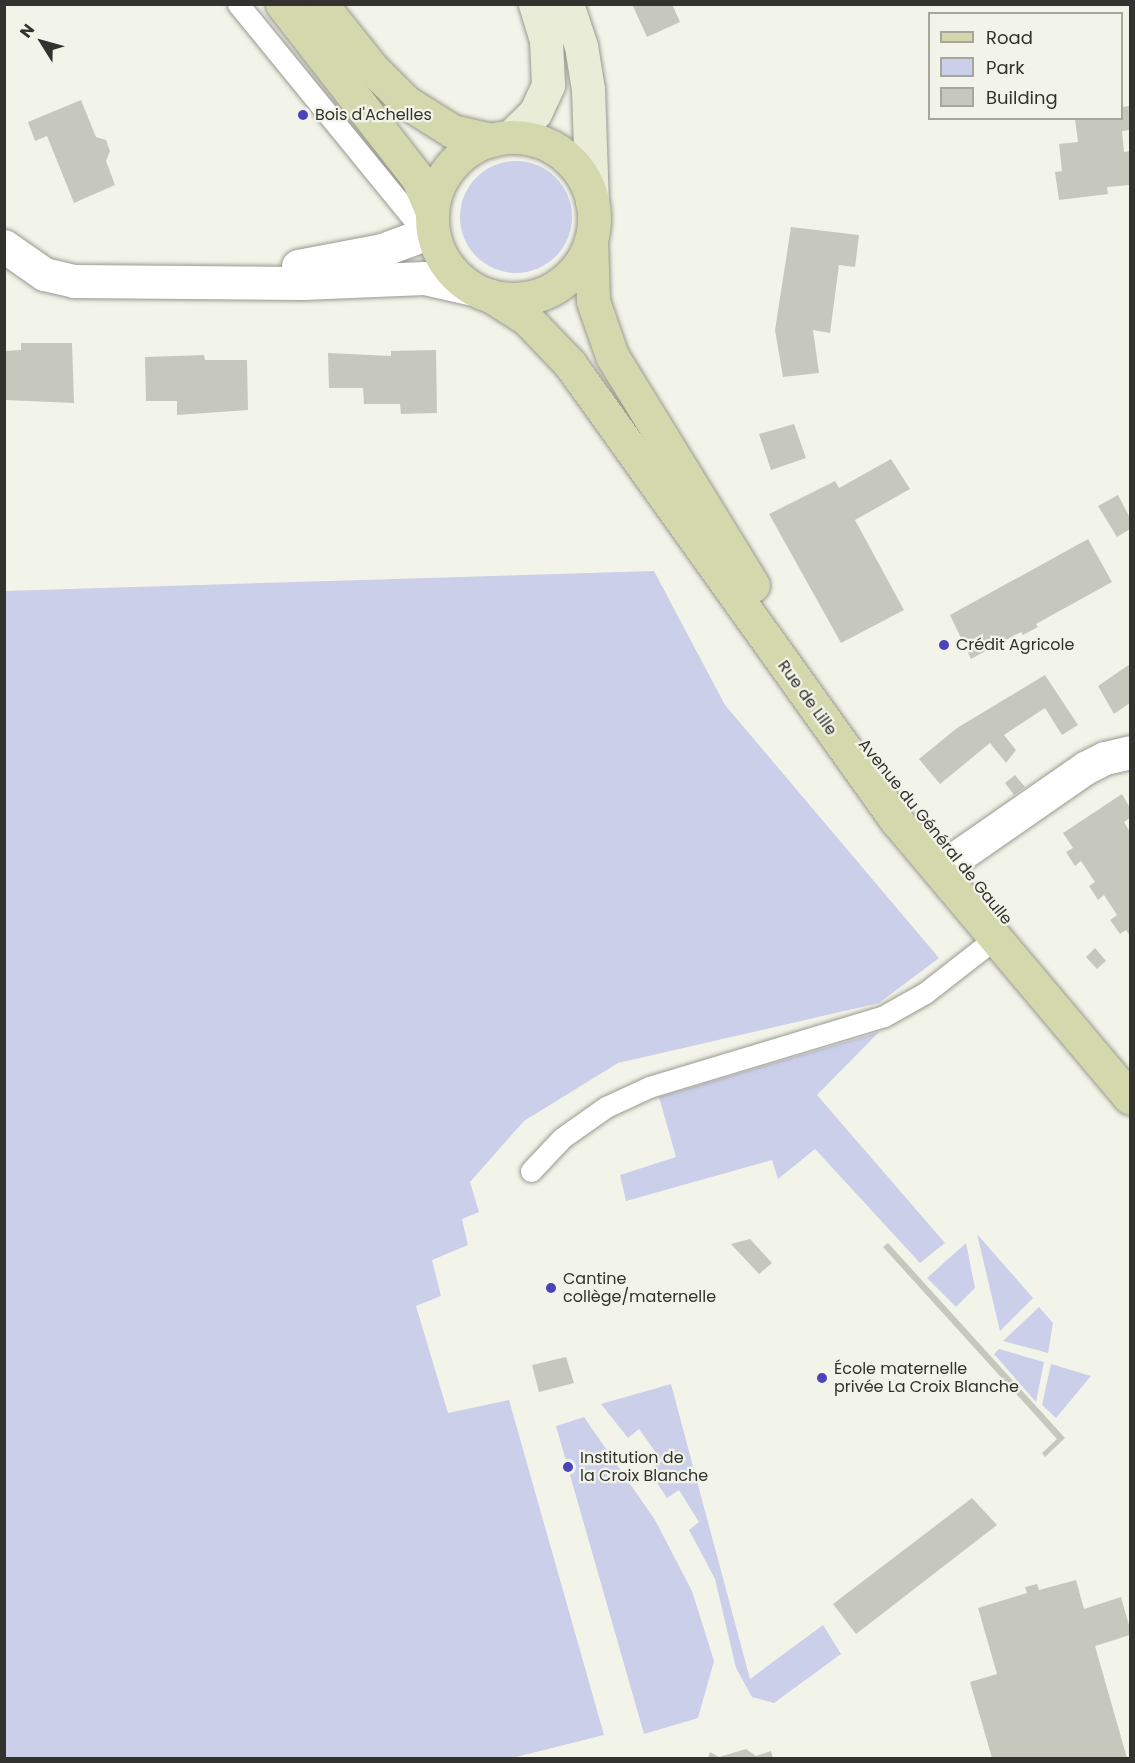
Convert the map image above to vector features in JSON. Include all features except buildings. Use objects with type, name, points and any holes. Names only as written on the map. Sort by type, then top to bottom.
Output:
[{"type":"main road","points":[[282,4],[412,171],[432,231],[452,272],[482,292],[530,297],[557,286],[578,266],[591,240],[588,89],[581,46],[567,4]]},
{"type":"main road","points":[[321,4],[372,68],[406,102],[452,131],[501,138],[537,140],[562,153],[582,175],[592,201]]},
{"type":"main road","points":[[432,231],[447,170],[467,151],[501,138],[535,113],[548,85],[546,40],[536,4]]},
{"type":"main road","name":"Avenue du Général de Gaulle","points":[[591,240],[593,301],[606,343],[734,556],[826,693],[954,859],[1131,1067]]},
{"type":"main road","name":"Rue de Lille","points":[[482,292],[534,325],[575,371],[889,810],[994,939],[1131,1098]]},
{"type":"street","points":[[207,280],[347,258],[432,231]]},
{"type":"street","points":[[4,246],[36,270],[74,281],[207,280],[302,283],[424,278],[482,292]]},
{"type":"street","points":[[954,859],[1085,768],[1105,758],[1131,752]]},
{"type":"lane","points":[[238,4],[432,231]]},
{"type":"lane","points":[[531,1171],[562,1138],[606,1107],[649,1087],[884,1016],[925,993],[994,939]]},
{"type":"green space","points":[[516,161],[537,165],[555,178],[568,196],[572,217],[568,238],[555,256],[537,269],[516,273],[495,269],[477,256],[464,238],[460,217],[464,196],[477,178],[495,165]]},
{"type":"green space","points":[[654,571],[725,705],[939,958],[879,1003],[618,1063],[524,1121],[470,1182],[479,1212],[462,1219],[468,1245],[432,1260],[441,1296],[416,1306],[448,1413],[509,1400],[604,1735],[512,1758],[5,1758],[5,591]]},
{"type":"green space","points":[[879,1032],[817,1095],[945,1243],[920,1263],[815,1149],[778,1179],[772,1160],[626,1201],[620,1175],[676,1157],[659,1097]]},
{"type":"green space","points":[[977,1234],[1033,1298],[1000,1331]]},
{"type":"green space","points":[[966,1243],[975,1288],[956,1307],[927,1278]]},
{"type":"green space","points":[[1039,1307],[1053,1323],[1048,1353],[1003,1341]]},
{"type":"green space","points":[[999,1349],[1044,1362],[1036,1402],[994,1354]]},
{"type":"green space","points":[[1051,1364],[1091,1376],[1056,1418],[1042,1405]]},
{"type":"green space","points":[[671,1384],[750,1679],[823,1625],[841,1654],[774,1703],[752,1697],[736,1668],[715,1579],[689,1530],[699,1522],[679,1490],[667,1498],[649,1471],[662,1461],[639,1429],[628,1438],[601,1404]]},
{"type":"green space","points":[[584,1417],[655,1520],[692,1591],[714,1661],[698,1718],[644,1734],[556,1426]]},
{"type":"place","name":"Bois d'Achelles","points":[[303,115]]},
{"type":"place","name":"Crédit Agricole","points":[[944,645]]},
{"type":"place","name":"Cantine collège/maternelle","points":[[551,1288]]},
{"type":"place","name":"École maternelle privée La Croix Blanche","points":[[822,1378]]},
{"type":"place","name":"Institution de la Croix Blanche","points":[[568,1467]]}]
